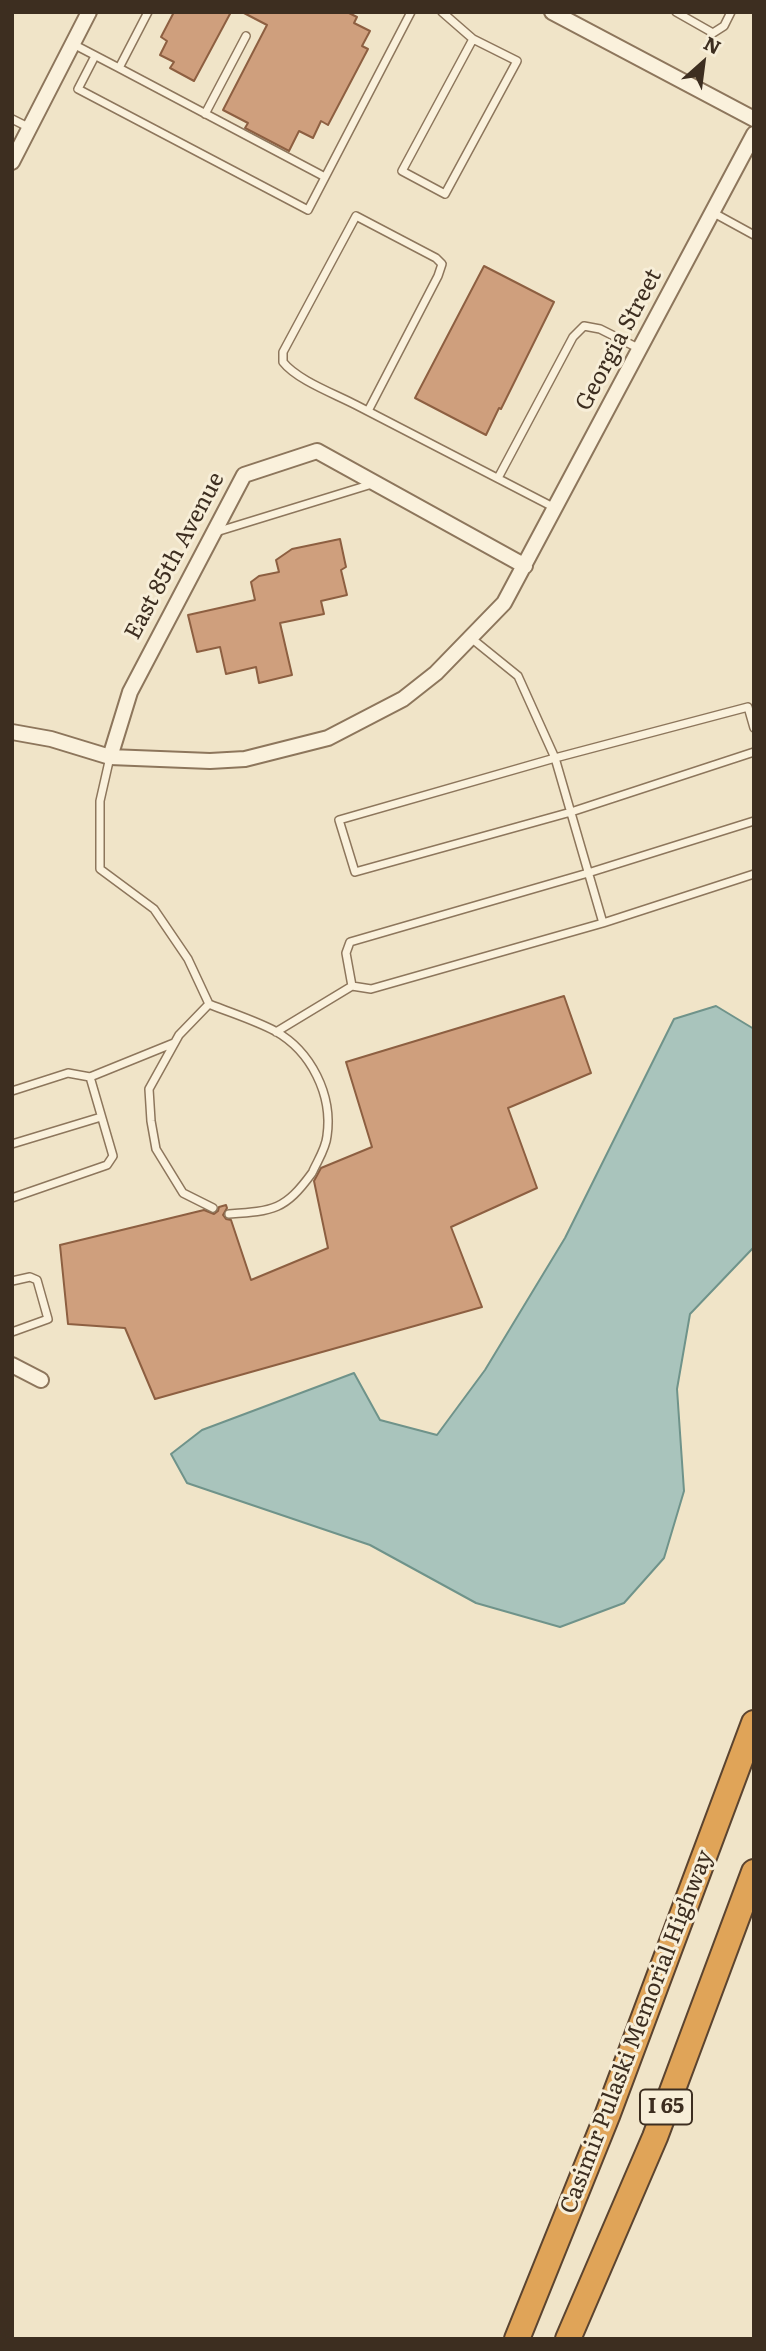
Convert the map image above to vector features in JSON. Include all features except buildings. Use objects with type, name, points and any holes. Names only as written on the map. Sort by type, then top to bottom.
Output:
[{"type":"highway","name":"Casimir Pulaski Memorial Highway","points":[[517,2339],[607,2116],[754,1723]]},
{"type":"highway","name":"I 65","points":[[568,2339],[655,2137],[754,1872]]},
{"type":"street","points":[[12,162],[89,12]]},
{"type":"street","points":[[555,13],[754,119]]},
{"type":"street","name":"Georgia Street","points":[[12,732],[51,739],[110,757],[210,761],[245,759],[328,738],[403,699],[436,673],[504,603],[754,134]]},
{"type":"street","name":"East 85th Avenue","points":[[110,757],[130,692],[244,475],[317,451],[525,566]]},
{"type":"street","points":[[12,1365],[41,1380]]},
{"type":"lane","points":[[119,68],[148,12]]},
{"type":"lane","points":[[95,56],[78,89],[308,210],[411,12]]},
{"type":"lane","points":[[442,12],[473,38],[517,61],[445,194],[402,172],[473,38]]},
{"type":"lane","points":[[676,12],[712,33],[724,26],[732,12]]},
{"type":"lane","points":[[205,114],[246,36]]},
{"type":"lane","points":[[73,44],[325,177]]},
{"type":"lane","points":[[12,119],[30,128]]},
{"type":"lane","points":[[712,212],[754,234]]},
{"type":"lane","points":[[368,411],[439,276],[442,264],[436,258],[356,216],[283,352],[283,362],[289,370],[368,411],[556,508]]},
{"type":"lane","points":[[498,478],[573,337],[584,326],[600,329],[640,349]]},
{"type":"lane","points":[[212,533],[375,483]]},
{"type":"lane","points":[[471,638],[517,677],[555,758],[603,923]]},
{"type":"lane","points":[[754,728],[748,707],[555,758],[339,820],[355,872],[571,812],[754,752]]},
{"type":"lane","points":[[110,757],[100,801],[100,869],[155,909],[188,960],[209,1004],[276,1032],[299,1051],[319,1077],[328,1107],[327,1138],[313,1172],[295,1195],[267,1211],[229,1214]]},
{"type":"lane","points":[[352,986],[346,953],[350,942],[588,873],[754,821]]},
{"type":"lane","points":[[276,1032],[352,986],[371,989],[603,923],[754,874]]},
{"type":"lane","points":[[209,1004],[179,1035],[149,1089],[156,1149],[183,1193],[213,1208]]},
{"type":"lane","points":[[12,1091],[68,1073],[90,1077],[176,1042]]},
{"type":"lane","points":[[12,1198],[107,1165],[114,1156],[90,1077]]},
{"type":"lane","points":[[12,1144],[101,1117]]},
{"type":"lane","points":[[12,1282],[30,1277],[37,1280],[48,1320],[12,1332]]},
{"type":"water","points":[[716,1006],[754,1029],[754,1247],[690,1314],[677,1389],[684,1491],[664,1558],[624,1603],[560,1627],[476,1603],[370,1545],[187,1483],[171,1454],[202,1430],[354,1373],[380,1420],[437,1435],[485,1370],[565,1238],[674,1019]]}]
